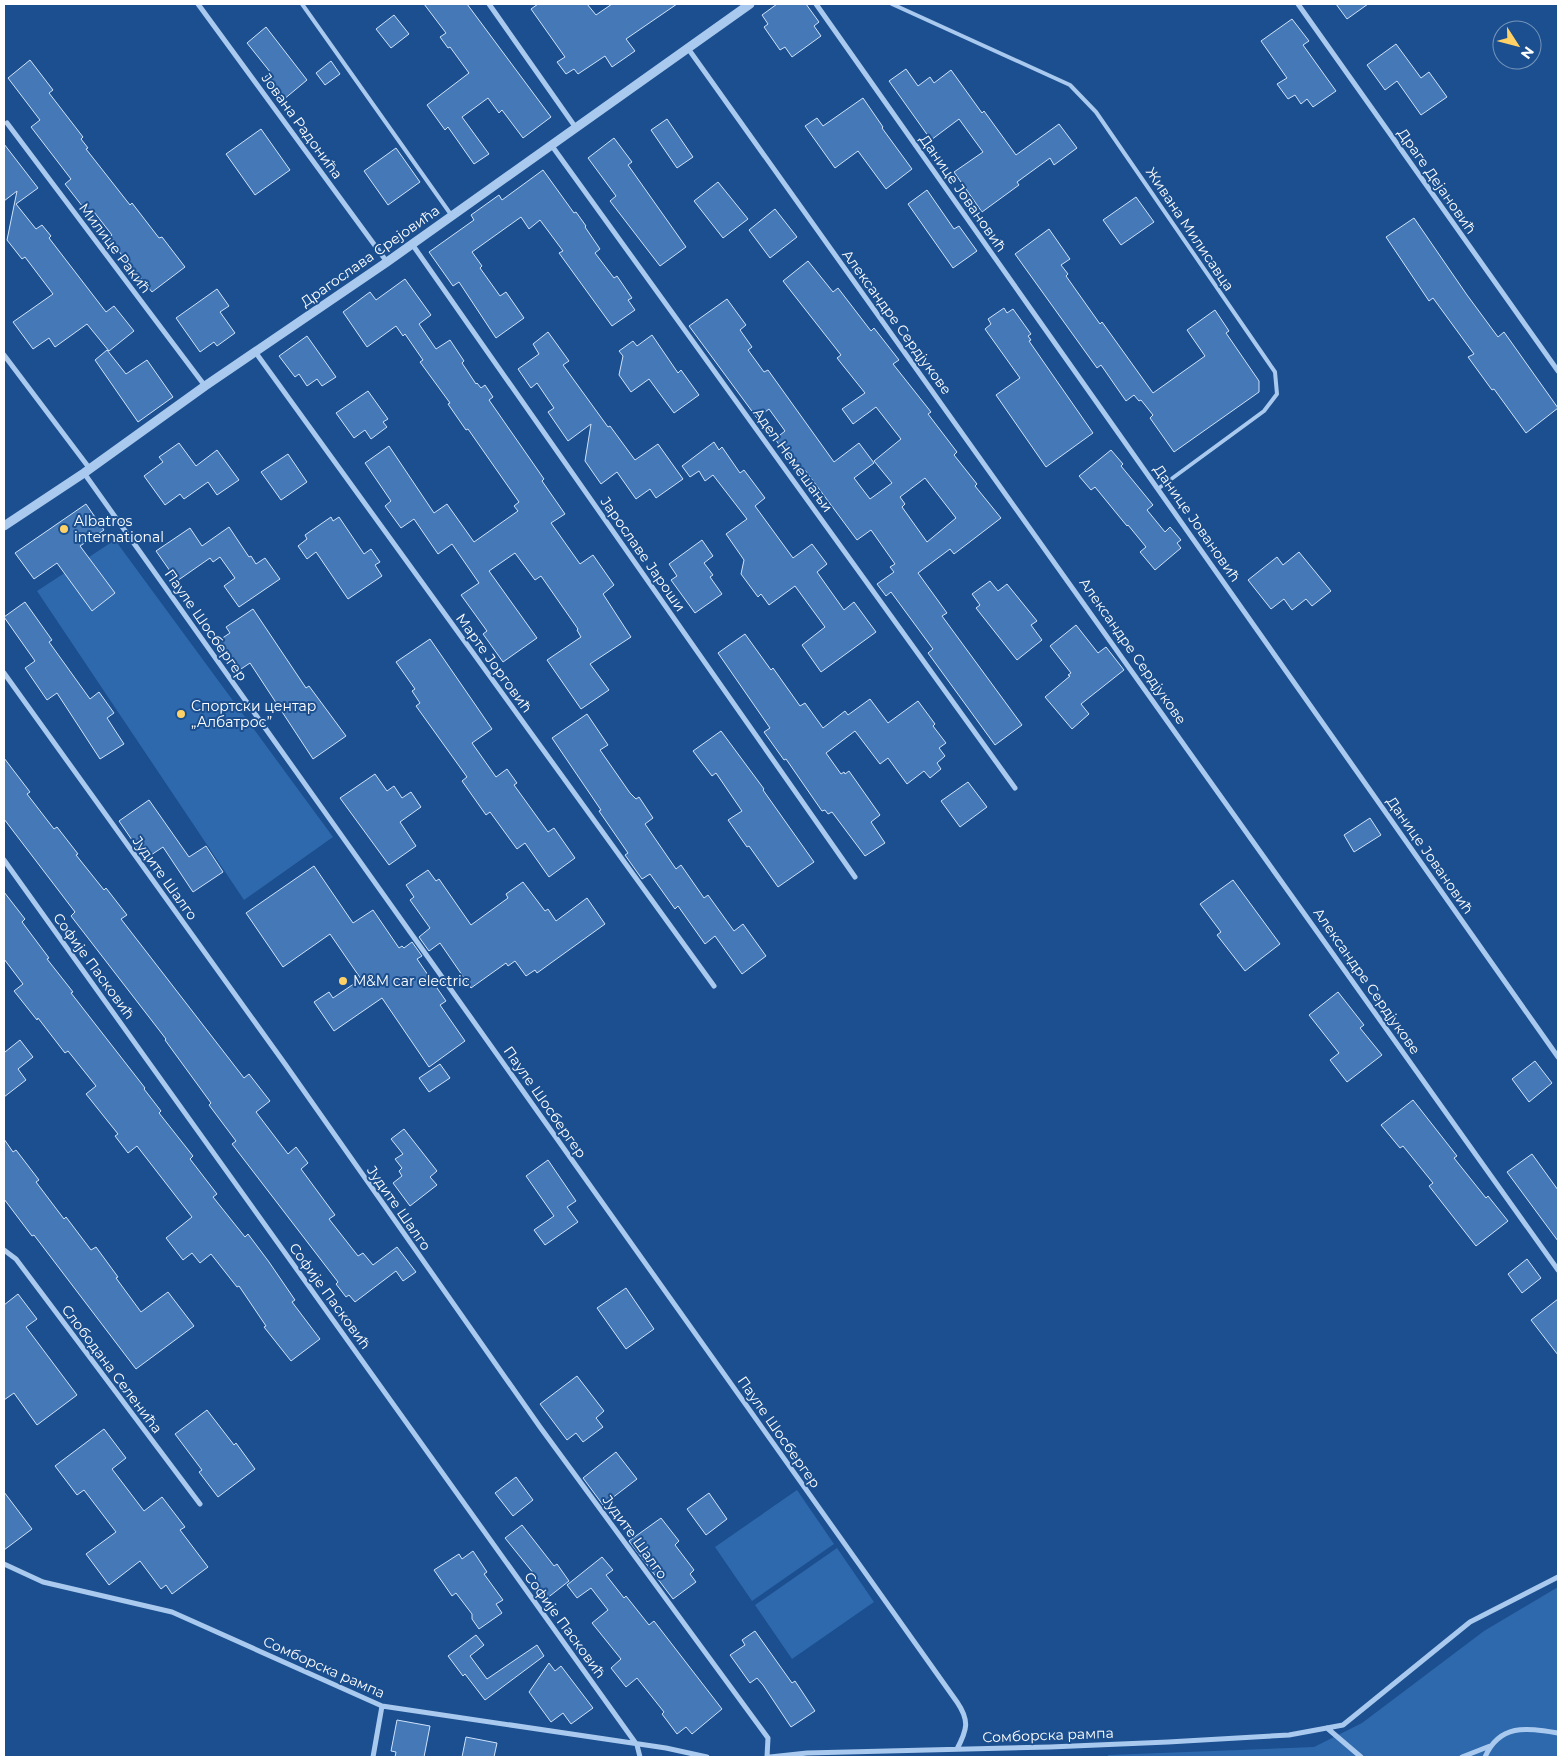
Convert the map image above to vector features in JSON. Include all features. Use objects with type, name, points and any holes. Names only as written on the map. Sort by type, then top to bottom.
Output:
[{"type":"street","name":"Јована Радонића","points":[[198,4],[387,262]]},
{"type":"street","points":[[489,4],[577,128]]},
{"type":"street","name":"Драгослава Срејовића","points":[[4,526],[87,471],[205,386],[387,262],[750,4]]},
{"type":"street","name":"Данице Јовановић","points":[[816,4],[1159,488],[1558,1057]]},
{"type":"street","name":"Драге Дејановић","points":[[1298,4],[1558,371]]},
{"type":"street","name":"Александре Сердјукове","points":[[687,47],[1558,1270]]},
{"type":"street","name":"Милице Ракић","points":[[7,123],[205,386]]},
{"type":"street","name":"Адел Немешањи","points":[[552,146],[1015,788]]},
{"type":"street","name":"Јарославе Јароши","points":[[412,244],[855,877]]},
{"type":"street","name":"Марте Јорговић","points":[[256,352],[714,986]]},
{"type":"street","name":"Пауле Шосбергер","points":[[4,355],[961,1708],[966,1720],[966,1727],[963,1740],[957,1749]]},
{"type":"street","name":"Јудите Шалго","points":[[4,673],[289,1070],[540,1427],[768,1738],[769,1757]]},
{"type":"street","name":"Софије Пасковић","points":[[4,860],[637,1745]]},
{"type":"street","name":"Слободана Селенића","points":[[4,1250],[16,1259],[200,1504]]},
{"type":"street","name":"Сомборска рампа","points":[[4,1564],[43,1582],[172,1612],[382,1706],[666,1748],[707,1757]]},
{"type":"street","name":"Сомборска рампа","points":[[769,1757],[808,1753],[1050,1747],[1289,1735],[1343,1725],[1470,1622],[1558,1577]]},
{"type":"street","points":[[373,1757],[382,1706]]},
{"type":"street","points":[[1327,1728],[1361,1757]]},
{"type":"street","points":[[1462,1757],[1490,1746],[1505,1733],[1532,1729],[1558,1733]]},
{"type":"street","points":[[637,1745],[640,1757]]},
{"type":"street","points":[[1485,1757],[1490,1746]]},
{"type":"lane","points":[[302,4],[452,216]]},
{"type":"lane","name":"Живана Милисавца","points":[[892,4],[1070,85],[1096,112],[1274,372],[1277,394],[1264,411],[1159,488]]},
{"type":"shaded area","name":"Спортски центар „Албатрос”","points":[[115,540],[333,837],[244,900],[37,591]]},
{"type":"shaded area","points":[[797,1490],[834,1544],[752,1601],[715,1547]]},
{"type":"shaded area","points":[[837,1548],[874,1602],[792,1659],[755,1605]]},
{"type":"shaded area","points":[[1558,1587],[1558,1757],[1108,1757],[1108,1755],[1314,1747],[1362,1723],[1484,1631]]},
{"type":"building","points":[[424,4],[467,4],[551,117],[523,138],[502,110],[499,113],[488,98],[462,117],[489,154],[474,164],[448,127],[445,130],[427,105],[469,73],[450,47],[448,48],[440,37],[446,33]]},
{"type":"building","points":[[538,4],[587,4],[596,15],[612,4],[677,4],[626,39],[635,51],[612,67],[605,56],[578,74],[574,69],[566,74],[557,62],[565,57],[531,9]]},
{"type":"building","points":[[777,4],[806,4],[819,22],[814,26],[821,36],[792,57],[785,47],[780,50],[764,27],[768,24],[762,15]]},
{"type":"building","points":[[1336,4],[1368,4],[1347,19]]},
{"type":"building","points":[[394,15],[409,34],[391,48],[376,29]]},
{"type":"building","points":[[1292,19],[1309,41],[1303,45],[1336,91],[1313,107],[1307,99],[1301,104],[1295,95],[1288,99],[1277,84],[1287,78],[1261,41]]},
{"type":"building","points":[[266,27],[307,80],[283,100],[265,77],[271,73],[247,43]]},
{"type":"building","points":[[1396,44],[1421,78],[1429,72],[1447,97],[1421,115],[1397,81],[1385,90],[1367,65]]},
{"type":"building","points":[[30,60],[53,90],[49,93],[83,137],[81,139],[88,148],[86,149],[130,205],[132,203],[159,238],[162,237],[185,267],[152,292],[108,238],[112,235],[94,212],[90,216],[65,184],[71,179],[31,127],[40,120],[8,78]]},
{"type":"building","points":[[331,61],[340,74],[325,85],[316,73]]},
{"type":"building","points":[[906,69],[918,86],[930,77],[934,83],[951,70],[1016,155],[1059,124],[1077,148],[1054,165],[1050,158],[1017,182],[1019,185],[982,212],[954,172],[983,152],[959,119],[931,140],[889,81]]},
{"type":"building","points":[[863,98],[912,169],[886,189],[858,151],[835,168],[805,126],[817,118],[823,126]]},
{"type":"building","points":[[667,119],[693,157],[677,168],[651,130]]},
{"type":"building","points":[[261,129],[290,170],[255,195],[226,154]]},
{"type":"building","points":[[614,138],[632,162],[628,165],[686,247],[660,266],[610,201],[616,196],[588,158]]},
{"type":"building","points":[[4,144],[38,188],[16,204],[36,229],[42,225],[51,236],[49,238],[106,312],[114,306],[134,331],[109,351],[87,324],[55,347],[49,338],[33,349],[13,322],[53,294],[25,257],[22,259],[7,240],[17,191],[4,201]]},
{"type":"building","points":[[396,148],[420,182],[388,205],[364,171]]},
{"type":"building","points":[[543,170],[574,213],[576,212],[586,226],[600,249],[595,253],[614,278],[617,276],[632,298],[628,300],[635,310],[612,326],[559,253],[563,251],[540,220],[529,229],[521,217],[472,252],[482,266],[480,268],[500,296],[506,292],[524,318],[496,338],[459,282],[453,286],[429,252],[474,220],[471,215],[499,195],[502,200]]},
{"type":"building","points":[[718,182],[748,219],[723,238],[694,201]]},
{"type":"building","points":[[927,190],[954,229],[959,226],[977,251],[953,268],[908,204]]},
{"type":"building","points":[[1136,197],[1154,222],[1121,245],[1103,220]]},
{"type":"building","points":[[775,209],[797,237],[770,258],[749,230]]},
{"type":"building","points":[[1414,218],[1498,337],[1504,332],[1558,408],[1526,433],[1468,357],[1474,354],[1433,298],[1429,301],[1386,237]]},
{"type":"building","points":[[1049,229],[1070,259],[1061,265],[1068,274],[1066,276],[1153,393],[1205,356],[1187,330],[1215,310],[1229,331],[1226,333],[1259,381],[1259,392],[1174,452],[1150,418],[1153,415],[1141,400],[1139,401],[1134,395],[1126,401],[1101,365],[1097,368],[1015,254]]},
{"type":"building","points":[[808,261],[833,292],[838,288],[871,331],[874,328],[899,360],[893,364],[931,412],[928,414],[957,452],[954,455],[977,484],[975,486],[1001,518],[954,554],[950,549],[918,573],[947,613],[942,616],[1022,725],[995,745],[928,653],[933,649],[891,592],[886,596],[877,584],[894,572],[890,567],[895,564],[871,530],[857,540],[805,470],[800,473],[775,439],[785,431],[769,409],[757,418],[689,326],[727,299],[746,325],[740,330],[752,347],[748,350],[764,372],[768,370],[834,462],[859,443],[874,463],[854,478],[870,499],[892,483],[874,461],[901,439],[876,407],[853,424],[842,409],[865,393],[837,358],[841,355],[783,281]],"holes":[[[925,478],[956,518],[927,542],[902,507],[905,504],[900,497]]]},
{"type":"building","points":[[405,279],[431,315],[419,324],[436,349],[450,340],[476,384],[481,388],[485,385],[493,397],[489,400],[544,479],[542,481],[565,514],[551,523],[580,564],[593,555],[614,585],[603,594],[631,637],[590,664],[609,690],[581,709],[547,660],[581,637],[578,629],[541,576],[535,580],[515,553],[489,571],[537,638],[503,662],[483,634],[487,631],[461,595],[479,583],[452,544],[438,554],[414,519],[401,528],[385,506],[391,501],[365,463],[389,446],[434,513],[447,504],[474,542],[518,511],[514,506],[519,502],[468,429],[466,430],[448,404],[450,403],[420,362],[423,360],[405,334],[403,336],[396,326],[367,347],[343,312],[370,292],[376,300]]},
{"type":"building","points":[[217,289],[229,306],[220,312],[235,333],[217,346],[214,342],[200,352],[176,318]]},
{"type":"building","points":[[1004,308],[1007,313],[1013,309],[1031,334],[1028,336],[1031,340],[1029,341],[1093,433],[1046,467],[996,395],[1020,378],[985,329],[991,324],[988,319]]},
{"type":"building","points":[[548,332],[569,361],[563,365],[608,427],[610,426],[635,460],[658,444],[683,479],[656,498],[650,489],[636,499],[617,472],[601,484],[585,461],[591,424],[568,441],[548,412],[554,408],[537,383],[531,388],[518,369],[539,354],[533,344]]},
{"type":"building","points":[[652,335],[678,373],[681,370],[699,395],[674,413],[649,379],[631,392],[619,375],[623,356],[619,351],[633,341],[637,346]]},
{"type":"building","points":[[307,336],[336,377],[322,386],[317,379],[307,386],[299,374],[295,377],[279,356]]},
{"type":"building","points":[[107,350],[126,374],[147,360],[173,397],[138,422],[95,360]]},
{"type":"building","points":[[368,391],[388,419],[383,422],[387,427],[371,439],[365,430],[354,438],[336,413]]},
{"type":"building","points":[[714,442],[719,450],[722,447],[740,473],[744,470],[765,498],[755,506],[793,558],[812,544],[827,564],[817,572],[844,610],[854,602],[876,632],[821,672],[802,645],[825,627],[795,586],[769,605],[761,594],[758,597],[741,574],[744,560],[726,534],[747,519],[713,475],[705,481],[699,471],[690,477],[682,466]]},
{"type":"building","points":[[179,443],[196,466],[217,450],[239,480],[217,495],[208,482],[184,499],[180,494],[165,505],[144,476],[163,462],[159,457]]},
{"type":"building","points":[[1111,450],[1123,464],[1121,466],[1153,505],[1147,510],[1165,532],[1170,527],[1181,540],[1177,543],[1181,548],[1155,570],[1140,552],[1146,547],[1095,487],[1091,490],[1079,476]]},
{"type":"building","points":[[288,454],[307,482],[281,500],[261,472]]},
{"type":"building","points":[[86,504],[104,530],[80,546],[115,593],[92,611],[57,563],[34,579],[15,553]]},
{"type":"building","points":[[331,517],[333,521],[339,517],[364,554],[371,549],[380,562],[375,565],[382,576],[348,599],[316,552],[307,559],[298,546],[307,539],[305,535]]},
{"type":"building","points":[[229,527],[249,557],[251,556],[256,564],[265,558],[280,579],[239,607],[224,586],[235,578],[220,557],[213,562],[210,558],[177,581],[156,551],[190,528],[202,546]]},
{"type":"building","points":[[702,540],[713,556],[704,563],[713,575],[710,577],[722,594],[695,613],[671,580],[677,576],[669,564]]},
{"type":"building","points":[[1299,552],[1331,591],[1312,606],[1306,599],[1292,610],[1284,599],[1271,609],[1248,580],[1277,557],[1283,565]]},
{"type":"building","points":[[990,581],[998,591],[1007,584],[1037,621],[1031,625],[1042,640],[1017,660],[976,608],[980,605],[972,594]]},
{"type":"building","points":[[25,602],[52,640],[49,642],[90,699],[99,692],[114,713],[107,718],[124,744],[100,759],[57,693],[47,700],[25,668],[35,661],[4,617]]},
{"type":"building","points":[[253,609],[306,688],[309,686],[346,736],[313,759],[250,663],[238,671],[218,641],[230,633],[226,627]]},
{"type":"building","points":[[1076,625],[1098,653],[1106,647],[1124,670],[1081,704],[1089,714],[1072,729],[1045,697],[1070,676],[1068,675],[1071,673],[1050,646]]},
{"type":"building","points":[[745,634],[771,670],[773,668],[800,706],[805,703],[823,728],[845,711],[848,715],[870,699],[888,723],[918,701],[946,743],[939,748],[945,756],[937,763],[941,769],[930,778],[924,771],[907,784],[888,758],[880,764],[855,731],[826,753],[841,774],[849,771],[880,815],[871,822],[885,843],[865,856],[832,812],[828,814],[825,810],[822,811],[786,759],[784,760],[764,732],[770,728],[718,653]]},
{"type":"building","points":[[430,639],[492,729],[472,743],[496,777],[507,769],[517,783],[514,785],[548,832],[554,828],[575,858],[549,877],[525,843],[517,849],[490,812],[486,815],[462,781],[467,777],[416,706],[420,703],[412,691],[415,689],[396,662]]},
{"type":"building","points":[[587,714],[608,745],[600,750],[630,793],[636,799],[639,797],[653,818],[645,824],[676,869],[681,865],[704,898],[708,895],[734,931],[743,924],[766,956],[742,974],[715,936],[705,944],[678,906],[675,909],[650,874],[642,879],[625,855],[628,853],[599,811],[601,810],[552,738]]},
{"type":"building","points":[[721,731],[814,862],[778,887],[728,820],[742,811],[716,773],[712,776],[693,751]]},
{"type":"building","points":[[4,758],[30,792],[27,794],[54,829],[57,827],[78,854],[76,855],[127,915],[121,919],[244,1078],[249,1074],[270,1101],[256,1112],[288,1154],[296,1147],[308,1163],[301,1169],[335,1215],[329,1219],[358,1256],[363,1253],[373,1265],[397,1247],[416,1272],[403,1281],[396,1271],[355,1302],[349,1295],[346,1297],[336,1284],[338,1282],[232,1144],[236,1141],[209,1105],[211,1103],[166,1039],[71,916],[75,912],[4,819]]},
{"type":"building","points":[[375,774],[387,791],[394,786],[402,798],[411,792],[421,807],[400,822],[416,846],[389,865],[340,798]]},
{"type":"building","points":[[968,782],[987,807],[960,827],[941,801]]},
{"type":"building","points":[[149,800],[189,857],[206,846],[223,872],[193,892],[163,847],[145,859],[119,821]]},
{"type":"building","points":[[1370,818],[1381,835],[1354,852],[1344,835]]},
{"type":"building","points":[[314,866],[353,923],[373,910],[399,948],[402,946],[404,948],[412,942],[422,956],[417,959],[446,1001],[440,1005],[465,1041],[429,1067],[382,998],[334,1031],[314,1002],[329,992],[333,998],[361,979],[330,934],[283,967],[246,913]]},
{"type":"building","points":[[428,870],[436,881],[439,879],[471,925],[508,898],[506,894],[523,882],[545,911],[548,909],[556,921],[587,898],[605,924],[537,973],[535,970],[526,976],[515,961],[508,966],[506,963],[471,988],[440,943],[429,951],[419,937],[430,928],[410,900],[414,897],[406,885]]},
{"type":"building","points":[[1233,880],[1280,944],[1245,971],[1217,935],[1221,932],[1200,904]]},
{"type":"building","points":[[4,892],[25,919],[22,922],[49,958],[47,959],[73,992],[71,993],[145,1088],[161,1111],[159,1113],[193,1156],[190,1159],[217,1194],[213,1197],[245,1237],[248,1234],[295,1300],[292,1302],[320,1339],[291,1361],[264,1327],[266,1326],[239,1286],[237,1287],[211,1254],[200,1263],[192,1253],[183,1260],[166,1238],[192,1217],[137,1146],[128,1153],[115,1136],[118,1134],[86,1094],[96,1086],[68,1051],[65,1053],[14,991],[23,984],[4,959]]},
{"type":"building","points":[[1338,992],[1364,1025],[1360,1028],[1382,1055],[1347,1082],[1330,1060],[1339,1053],[1309,1015]]},
{"type":"building","points":[[20,1040],[33,1057],[18,1069],[26,1080],[4,1097],[4,1050],[5,1052]]},
{"type":"building","points":[[1535,1061],[1552,1083],[1529,1102],[1512,1079]]},
{"type":"building","points":[[440,1064],[450,1078],[429,1092],[419,1078]]},
{"type":"building","points":[[1413,1100],[1457,1156],[1454,1158],[1486,1198],[1488,1196],[1508,1221],[1476,1246],[1429,1186],[1433,1183],[1403,1146],[1400,1148],[1381,1125]]},
{"type":"building","points":[[404,1129],[437,1171],[430,1177],[437,1185],[410,1206],[393,1183],[402,1176],[399,1171],[402,1168],[395,1159],[403,1154],[391,1139]]},
{"type":"building","points":[[4,1139],[13,1152],[16,1150],[39,1180],[36,1182],[64,1219],[66,1217],[91,1250],[96,1247],[141,1312],[168,1292],[194,1326],[136,1369],[34,1235],[32,1236],[4,1199]]},
{"type":"building","points":[[1532,1154],[1558,1190],[1558,1241],[1507,1172]]},
{"type":"building","points":[[548,1160],[576,1201],[567,1207],[578,1222],[545,1245],[534,1230],[554,1216],[526,1176]]},
{"type":"building","points":[[1527,1259],[1541,1278],[1522,1293],[1508,1274]]},
{"type":"building","points":[[626,1288],[654,1329],[626,1349],[597,1308]]},
{"type":"building","points":[[18,1294],[37,1319],[26,1327],[77,1395],[37,1425],[14,1393],[4,1400],[4,1305]]},
{"type":"building","points":[[1558,1299],[1558,1355],[1531,1320]]},
{"type":"building","points":[[577,1376],[604,1411],[596,1418],[603,1427],[583,1442],[576,1433],[567,1440],[540,1404]]},
{"type":"building","points":[[207,1410],[234,1445],[236,1443],[255,1469],[218,1497],[199,1472],[202,1470],[175,1434]]},
{"type":"building","points":[[104,1429],[126,1458],[112,1469],[144,1511],[162,1497],[185,1527],[180,1530],[208,1567],[172,1594],[166,1585],[161,1589],[140,1561],[109,1585],[86,1554],[116,1532],[84,1490],[77,1495],[55,1466]]},
{"type":"building","points":[[616,1452],[637,1479],[603,1505],[583,1478]]},
{"type":"building","points":[[516,1477],[533,1500],[513,1516],[495,1493]]},
{"type":"building","points":[[4,1492],[32,1529],[4,1550]]},
{"type":"building","points":[[709,1493],[727,1519],[706,1535],[687,1509]]},
{"type":"building","points":[[661,1518],[679,1541],[675,1545],[694,1570],[690,1574],[696,1582],[673,1599],[629,1541]]},
{"type":"building","points":[[522,1525],[554,1566],[557,1564],[569,1581],[546,1599],[534,1582],[538,1579],[505,1538]]},
{"type":"building","points":[[473,1551],[487,1572],[484,1574],[503,1600],[496,1604],[502,1613],[479,1629],[472,1619],[472,1614],[456,1593],[452,1596],[434,1570],[459,1554],[462,1559]]},
{"type":"building","points":[[602,1557],[613,1570],[606,1575],[624,1598],[626,1596],[649,1625],[654,1621],[722,1709],[692,1734],[686,1727],[677,1734],[662,1714],[664,1712],[637,1678],[626,1687],[611,1668],[621,1659],[592,1623],[608,1610],[591,1588],[577,1598],[567,1585]]},
{"type":"building","points":[[755,1631],[792,1683],[795,1681],[815,1711],[791,1727],[763,1685],[757,1678],[750,1683],[730,1655],[745,1645],[742,1640]]},
{"type":"building","points":[[476,1635],[484,1645],[470,1656],[487,1679],[537,1645],[544,1656],[485,1700],[448,1656]]},
{"type":"building","points":[[549,1663],[555,1671],[561,1666],[593,1708],[571,1724],[563,1713],[551,1722],[529,1692]]},
{"type":"building","points":[[397,1720],[430,1726],[424,1757],[395,1757],[396,1752],[391,1751]]},
{"type":"building","points":[[466,1737],[497,1743],[494,1757],[462,1757]]},
{"type":"place","name":"Albatros international","points":[[64,529]]},
{"type":"place","name":"Спортски центар „Албатрос”","points":[[181,714]]},
{"type":"place","name":"M&M car electric","points":[[343,981]]}]
